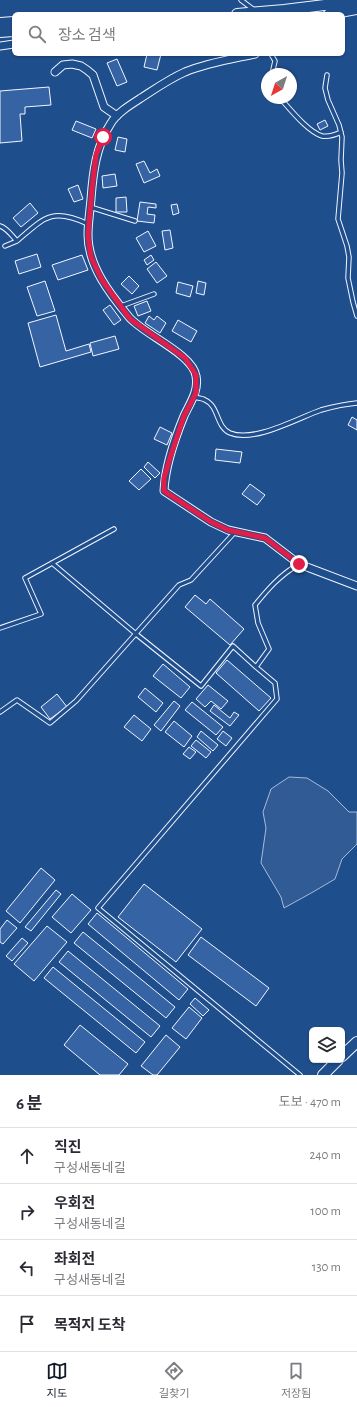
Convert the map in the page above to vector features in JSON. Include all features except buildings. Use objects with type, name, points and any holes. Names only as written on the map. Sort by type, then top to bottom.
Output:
[{"type":"main road","points":[[284,12],[357,0]]},
{"type":"main road","points":[[340,12],[357,9]]},
{"type":"main road","points":[[0,23],[12,20]]},
{"type":"main road","points":[[0,32],[12,31]]},
{"type":"main road","points":[[345,1053],[357,1042]]},
{"type":"main road","points":[[323,1075],[335,1063]]},
{"type":"street","points":[[0,18],[12,20]]},
{"type":"street","points":[[0,46],[12,44]]},
{"type":"street","points":[[246,56],[198,67],[183,73],[159,86],[125,109],[111,122],[96,155],[88,236],[91,257],[102,280],[130,319],[185,358],[196,375],[196,393],[184,416],[170,458],[164,478],[164,491],[211,522],[228,530],[265,538],[299,564],[357,586]]},
{"type":"street","points":[[55,72],[63,66],[72,64],[81,66],[87,70],[93,75],[104,106],[117,116]]},
{"type":"lane","points":[[241,0],[257,12]]},
{"type":"lane","points":[[271,56],[275,61],[273,68]]},
{"type":"lane","points":[[327,75],[325,88],[328,100],[341,132],[342,173],[338,219],[347,246],[349,257],[348,278],[352,302],[357,316]]},
{"type":"lane","points":[[286,104],[315,133],[324,136],[341,132]]},
{"type":"lane","points":[[90,207],[135,222]]},
{"type":"lane","points":[[5,246],[17,241],[44,219],[51,217],[64,216],[89,224]]},
{"type":"lane","points":[[0,226],[3,226],[17,241]]},
{"type":"lane","points":[[121,306],[154,294]]},
{"type":"lane","points":[[193,397],[206,400],[212,404],[222,427],[231,433],[250,436],[321,410],[357,403]]},
{"type":"lane","points":[[0,628],[40,614],[25,578],[114,529]]},
{"type":"lane","points":[[0,712],[17,700],[50,723],[76,701],[179,585],[191,580],[235,532]]},
{"type":"lane","points":[[52,563],[136,634],[201,686],[233,646],[275,683],[278,699],[98,908],[300,1075]]},
{"type":"lane","points":[[256,667],[269,649],[258,623],[255,605],[275,581],[299,564]]},
{"type":"shaded area","points":[[289,777],[307,778],[328,791],[349,812],[357,812],[357,844],[342,859],[335,879],[284,908],[281,897],[261,863],[266,828],[263,812],[271,789]]},
{"type":"route","points":[[103,137],[96,155],[92,189],[88,236],[91,257],[102,280],[130,319],[185,358],[192,366],[196,375],[196,393],[184,416],[170,458],[164,478],[164,491],[211,522],[228,530],[265,538],[299,564]]}]
